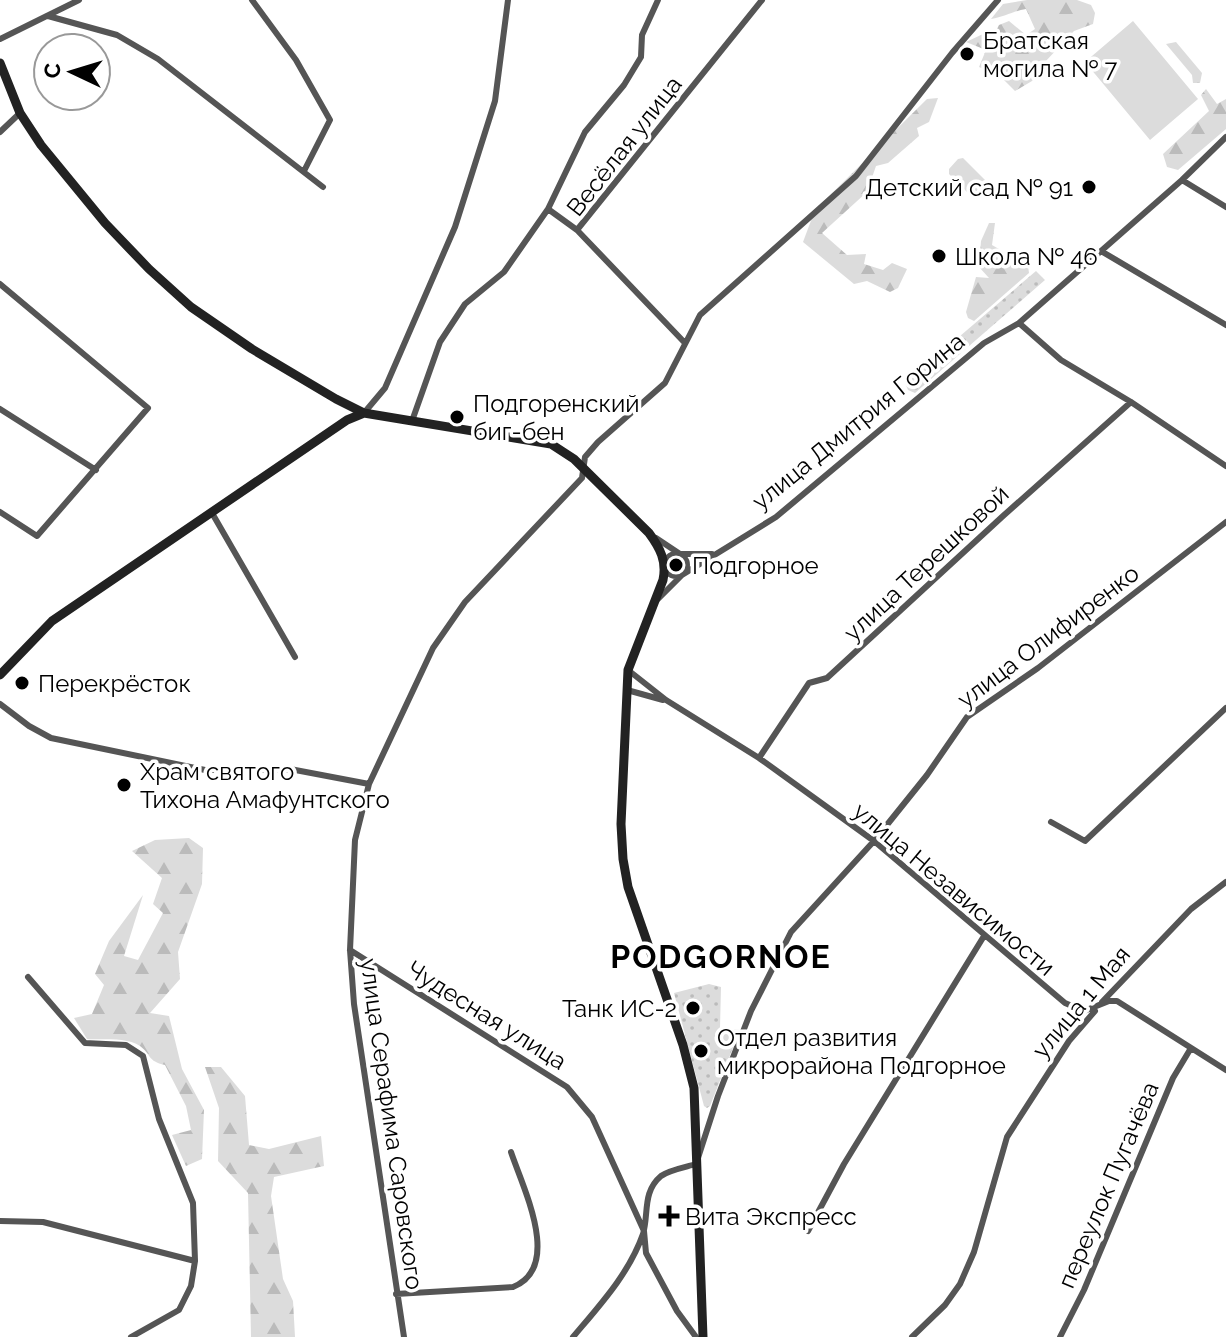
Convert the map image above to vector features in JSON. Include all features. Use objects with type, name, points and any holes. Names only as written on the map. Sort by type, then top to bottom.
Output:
[{"type":"street","points":[[0,39],[79,0]]},
{"type":"street","points":[[252,0],[296,60],[330,120],[304,171]]},
{"type":"street","points":[[0,675],[52,621],[347,420],[364,413],[385,388],[455,227],[495,101],[508,0]]},
{"type":"street","points":[[412,422],[440,342],[465,304],[504,272],[548,209],[585,132],[624,85],[641,57],[642,35],[658,0]]},
{"type":"street","name":"Весёлая улица","points":[[685,343],[577,230],[762,0]]},
{"type":"street","name":"улица Серафима Саровского","points":[[404,1337],[354,1004],[350,950],[355,840],[369,784],[433,648],[465,602],[582,478],[585,457],[598,442],[665,383],[700,315],[856,176],[952,53],[998,0]]},
{"type":"street","points":[[48,16],[117,35],[158,59],[323,187]]},
{"type":"street","points":[[1,69],[20,113],[41,145],[105,223],[191,307],[252,349],[364,413],[538,440],[563,450],[649,533],[671,575],[682,575],[688,565],[686,558],[649,533]]},
{"type":"street","points":[[0,132],[20,113]]},
{"type":"street","name":"улица Дмитрия Горина","points":[[696,1164],[694,1088],[663,982],[637,916],[623,859],[621,786],[628,670],[637,641],[655,604],[682,575],[776,517],[984,343],[1019,323],[1182,180],[1226,137]]},
{"type":"street","points":[[1182,180],[1226,207]]},
{"type":"street","points":[[548,209],[577,230]]},
{"type":"street","points":[[1101,251],[1226,325]]},
{"type":"street","points":[[0,284],[148,408],[37,536],[0,512]]},
{"type":"street","points":[[1019,323],[1061,360],[1131,402],[1226,466]]},
{"type":"street","name":"улица Терешковой","points":[[759,758],[809,683],[827,678],[1131,402]]},
{"type":"street","points":[[0,409],[96,470]]},
{"type":"street","points":[[212,513],[295,657]]},
{"type":"street","name":"улица Олифиренко","points":[[696,1164],[751,1011],[791,932],[874,841],[927,775],[967,717],[1038,668],[1226,522]]},
{"type":"street","points":[[655,604],[669,556],[720,552]]},
{"type":"street","points":[[628,670],[666,700]]},
{"type":"street","points":[[626,690],[666,700]]},
{"type":"street","name":"улица Независимости","points":[[666,700],[712,726],[874,841],[1074,1009],[1084,1011],[1117,1001],[1226,1070]]},
{"type":"street","points":[[0,704],[51,738],[205,770],[290,769],[369,784]]},
{"type":"street","points":[[1051,822],[1085,841],[1226,708]]},
{"type":"street","name":"улица 1 Мая","points":[[912,1337],[945,1305],[960,1284],[974,1252],[1007,1137],[1069,1041],[1191,909],[1226,882]]},
{"type":"street","points":[[808,1231],[844,1164],[984,936]]},
{"type":"street","name":"Чудесная улица","points":[[350,950],[567,1087],[592,1117],[644,1231],[646,1253],[677,1311],[696,1337]]},
{"type":"street","points":[[28,977],[85,1043],[126,1045],[143,1056],[159,1119],[193,1203],[195,1261],[191,1286],[179,1310],[131,1337]]},
{"type":"street","name":"переулок Пугачёва","points":[[1060,1337],[1084,1290],[1173,1078],[1191,1048]]},
{"type":"street","points":[[396,1294],[513,1287],[525,1283],[533,1272],[539,1238],[511,1152]]},
{"type":"street","points":[[573,1337],[633,1258],[644,1231],[646,1198],[661,1176],[696,1164],[703,1337]]},
{"type":"street","points":[[0,1221],[43,1222],[195,1261]]},
{"type":"green space","points":[[1027,0],[1077,0],[1091,5],[1095,13],[1093,24],[1074,31],[1032,81],[1015,91],[999,75],[979,67],[986,50],[966,42],[983,34],[993,37],[999,25],[1009,21],[1026,35],[1035,29],[1026,9],[991,19],[1003,4]]},
{"type":"green space","points":[[1133,21],[1198,99],[1150,140],[1085,62]]},
{"type":"green space","points":[[1176,42],[1202,73],[1200,83],[1193,83],[1192,75],[1166,44]]},
{"type":"green space","points":[[1206,89],[1217,104],[1226,99],[1226,129],[1178,170],[1167,167],[1163,154],[1209,111],[1201,95]]},
{"type":"green space","points":[[938,98],[929,122],[917,128],[919,136],[888,163],[876,166],[867,192],[822,233],[847,255],[866,254],[864,264],[883,270],[892,263],[907,269],[898,288],[890,292],[867,281],[854,284],[803,242],[815,210],[927,99]]},
{"type":"green space","points":[[963,158],[987,182],[987,189],[980,197],[973,198],[949,174],[949,169]]},
{"type":"green space","points":[[989,223],[995,223],[992,245],[1028,266],[1029,273],[974,321],[968,318],[966,312],[976,277],[989,278],[979,267],[981,241]]},
{"type":"green space","points":[[1036,271],[1045,280],[915,393],[908,390],[905,383]]},
{"type":"green space","points":[[189,838],[203,848],[202,884],[178,952],[180,979],[150,1013],[169,1016],[182,1069],[204,1110],[202,1159],[186,1166],[172,1135],[191,1130],[186,1106],[165,1065],[152,1060],[135,1043],[87,1039],[74,1018],[92,1014],[104,985],[95,974],[109,941],[143,895],[124,956],[138,960],[163,913],[153,904],[162,878],[132,851],[155,840]]},
{"type":"green space","points":[[709,984],[721,987],[720,1028],[740,1030],[707,1108],[674,993]]},
{"type":"green space","points":[[205,1067],[221,1067],[245,1096],[249,1145],[269,1149],[321,1136],[324,1166],[274,1177],[271,1196],[283,1279],[293,1301],[295,1337],[251,1337],[248,1193],[218,1161],[219,1108]]},
{"type":"place","name":"Братская могила № 7","points":[[967,54]]},
{"type":"place","name":"Детский сад № 91","points":[[1089,187]]},
{"type":"place","name":"Школа № 46","points":[[939,256]]},
{"type":"place","name":"Подгоренский биг-бен","points":[[457,417]]},
{"type":"place","name":"Подгорное","points":[[676,565]]},
{"type":"place","name":"Перекрёсток","points":[[22,683]]},
{"type":"place","name":"Храм святого Тихона Амафунтского","points":[[124,785]]},
{"type":"place","name":"Танк ИС-2","points":[[693,1008]]},
{"type":"place","name":"Отдел развития микрорайона Подгорное","points":[[701,1051]]},
{"type":"place","name":"Вита Экспресс","points":[[669,1216]]},
{"type":"district","name":"PODGORNOE","points":[[721,956]]}]
